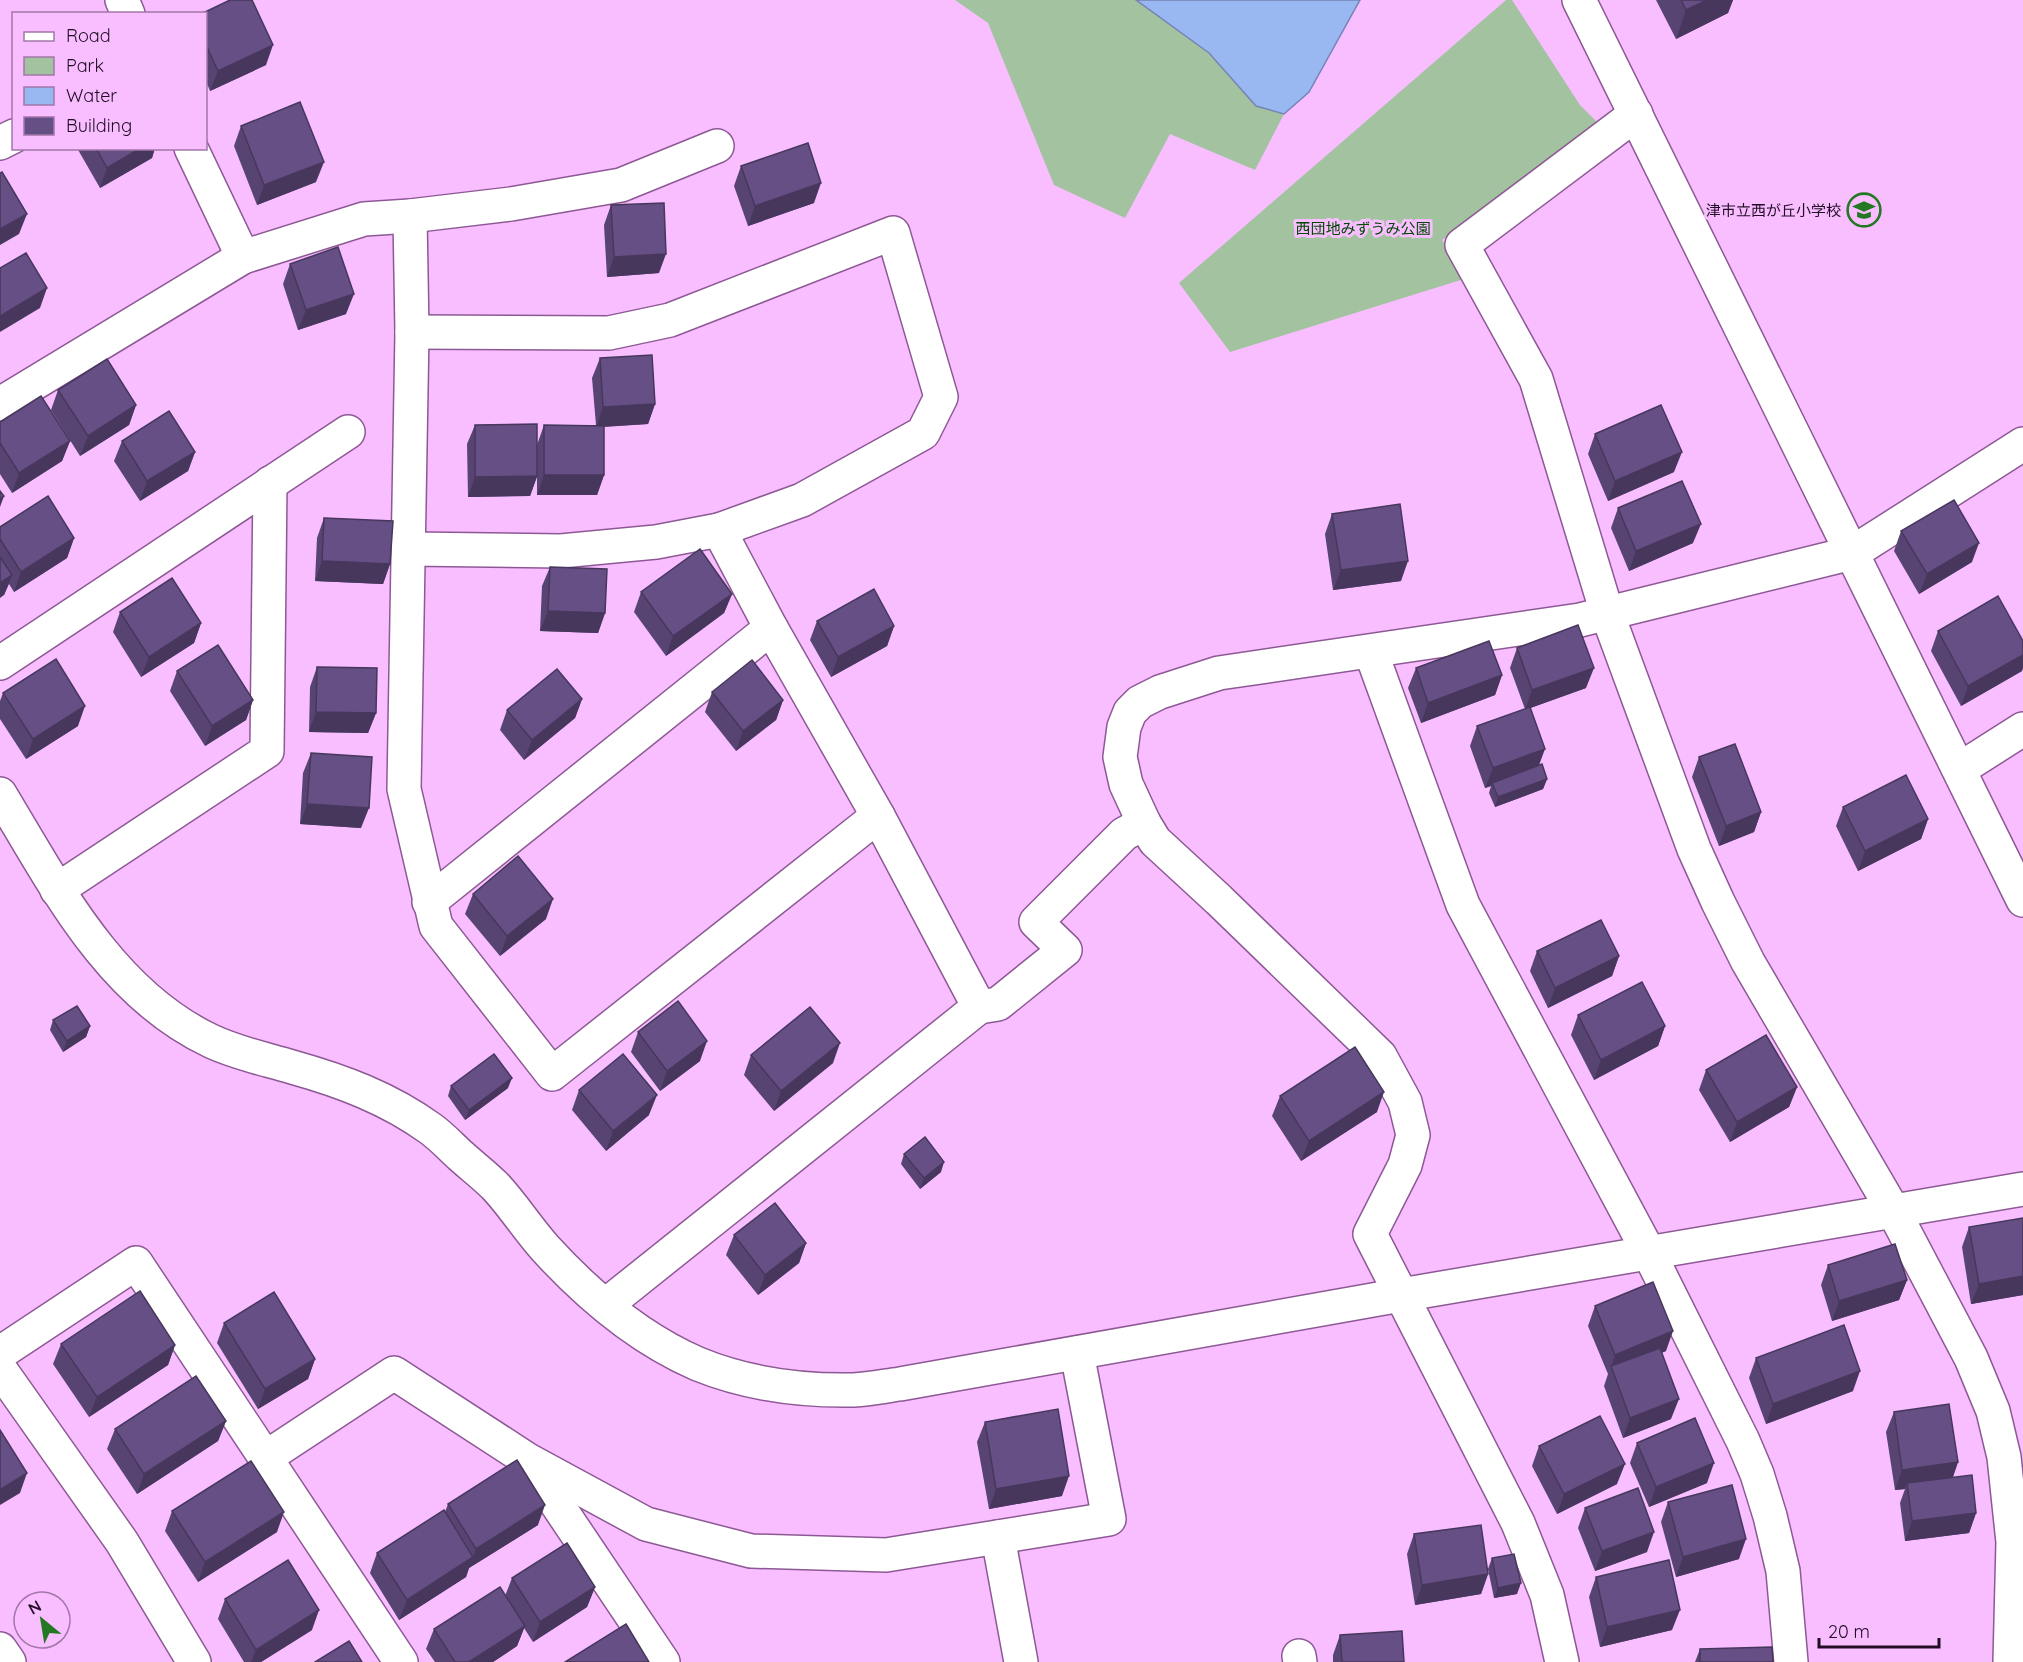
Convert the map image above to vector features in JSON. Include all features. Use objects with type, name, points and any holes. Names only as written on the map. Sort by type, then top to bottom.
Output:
[{"type":"street","points":[[1579,0],[2023,900]]},
{"type":"street","points":[[1636,114],[1462,245],[1536,379],[1607,613],[1694,849],[1718,902],[1748,962],[1894,1212],[1971,1358],[1993,1411],[2004,1457],[2013,1542],[2010,1662]]},
{"type":"street","points":[[0,404],[243,257],[364,219],[511,204],[621,184],[717,146]]},
{"type":"street","points":[[192,150],[243,257]]},
{"type":"street","points":[[410,216],[412,332],[404,789],[436,926],[552,1074],[878,816]]},
{"type":"street","points":[[409,549],[561,551],[656,542],[719,530],[802,500],[923,433],[941,397],[894,233],[680,317],[609,333],[412,332]]},
{"type":"street","points":[[0,663],[348,432]]},
{"type":"street","points":[[1562,1662],[1547,1595],[1518,1523],[1370,1234],[1405,1165],[1413,1135],[1405,1102],[1380,1056],[1220,900],[1155,841],[1125,784],[1120,757],[1124,727],[1130,712],[1140,702],[1160,692],[1218,672],[1371,652],[1580,620],[1852,553],[2023,444]]},
{"type":"street","points":[[57,890],[267,751],[270,483]]},
{"type":"street","points":[[719,530],[771,628],[878,816],[979,1007]]},
{"type":"street","points":[[429,902],[771,628]]},
{"type":"street","points":[[1371,652],[1464,905],[1649,1253],[1743,1441],[1757,1474],[1783,1571],[1791,1662]]},
{"type":"street","points":[[1960,769],[2023,729]]},
{"type":"street","points":[[0,794],[80,924],[108,959],[145,997],[169,1017],[211,1041],[258,1059],[327,1077],[372,1094],[432,1130],[495,1186],[544,1247],[572,1276],[646,1336],[698,1364],[740,1377],[778,1385],[858,1390],[900,1384],[1401,1295],[2023,1189]]},
{"type":"street","points":[[606,1305],[979,1007],[998,1004],[1065,950],[1036,921],[1124,834],[1144,823]]},
{"type":"street","points":[[0,1353],[136,1263],[401,1662]]},
{"type":"street","points":[[265,1458],[394,1372],[528,1460],[646,1524],[751,1551],[886,1554],[1109,1519],[1077,1353]]},
{"type":"street","points":[[0,1369],[122,1542],[194,1662]]},
{"type":"street","points":[[528,1460],[663,1662]]},
{"type":"street","points":[[998,1537],[1021,1662]]},
{"type":"street","points":[[0,1649],[9,1662]]},
{"type":"green space","points":[[955,0],[1136,0],[1209,53],[1256,105],[1284,114],[1255,170],[1170,134],[1125,218],[1054,185],[988,23]]},
{"type":"green space","name":"西団地みずうみ公園","points":[[1506,0],[1512,0],[1580,105],[1599,124],[1442,240],[1464,279],[1230,352],[1179,283]]},
{"type":"water","points":[[1136,0],[1360,0],[1309,92],[1284,114],[1256,106],[1209,53]]},
{"type":"building","points":[[230,0],[252,0],[273,45],[218,71],[207,47],[207,12],[205,12]]},
{"type":"building","points":[[1681,0],[1707,0],[1686,10]]},
{"type":"building","points":[[300,102],[324,162],[264,185],[241,126]]},
{"type":"building","points":[[808,143],[821,183],[755,206],[741,166]]},
{"type":"building","points":[[97,150],[138,150],[107,168]]},
{"type":"building","points":[[2,172],[27,214],[0,229],[0,173]]},
{"type":"building","points":[[664,203],[666,254],[614,257],[611,205]]},
{"type":"building","points":[[338,247],[354,294],[306,310],[290,264]]},
{"type":"building","points":[[26,253],[47,288],[0,316],[0,268]]},
{"type":"building","points":[[652,355],[655,404],[603,407],[600,358]]},
{"type":"building","points":[[107,359],[136,405],[88,436],[58,390]]},
{"type":"building","points":[[41,396],[70,441],[19,473],[0,443],[0,422]]},
{"type":"building","points":[[1661,405],[1682,452],[1615,481],[1595,434]]},
{"type":"building","points":[[169,411],[195,452],[147,481],[122,441]]},
{"type":"building","points":[[537,424],[537,476],[475,477],[475,425]]},
{"type":"building","points":[[544,425],[604,426],[604,475],[544,475]]},
{"type":"building","points":[[1682,481],[1701,524],[1636,551],[1618,508]]},
{"type":"building","points":[[48,496],[74,538],[21,572],[0,539],[0,527]]},
{"type":"building","points":[[1954,500],[1979,543],[1927,574],[1901,531]]},
{"type":"building","points":[[1400,504],[1408,561],[1341,570],[1332,514]]},
{"type":"building","points":[[324,518],[393,521],[390,564],[322,561]]},
{"type":"building","points":[[700,549],[732,594],[673,636],[641,592]]},
{"type":"building","points":[[0,557],[12,575],[0,583]]},
{"type":"building","points":[[550,567],[607,569],[605,613],[548,611]]},
{"type":"building","points":[[172,578],[201,623],[149,657],[120,612]]},
{"type":"building","points":[[874,589],[894,626],[838,657],[817,621]]},
{"type":"building","points":[[1998,596],[2023,641],[2023,655],[1968,686],[1938,631]]},
{"type":"building","points":[[1578,625],[1594,668],[1532,690],[1517,648]]},
{"type":"building","points":[[1489,641],[1502,675],[1428,703],[1416,668]]},
{"type":"building","points":[[218,645],[253,700],[212,726],[177,671]]},
{"type":"building","points":[[56,659],[85,706],[33,739],[3,693]]},
{"type":"building","points":[[752,660],[783,700],[743,731],[712,692]]},
{"type":"building","points":[[317,667],[377,668],[376,713],[316,712]]},
{"type":"building","points":[[557,669],[582,699],[532,740],[507,710]]},
{"type":"building","points":[[1530,707],[1545,749],[1493,768],[1477,726]]},
{"type":"building","points":[[1735,744],[1761,812],[1726,826],[1699,757]]},
{"type":"building","points":[[311,753],[372,757],[369,808],[307,804]]},
{"type":"building","points":[[1542,764],[1547,779],[1498,797],[1492,783]]},
{"type":"building","points":[[1906,775],[1928,819],[1865,851],[1843,807]]},
{"type":"building","points":[[518,856],[553,899],[507,936],[473,894]]},
{"type":"building","points":[[1601,920],[1619,956],[1555,988],[1537,951]]},
{"type":"building","points":[[1642,982],[1665,1026],[1601,1060],[1578,1015]]},
{"type":"building","points":[[678,1001],[707,1041],[667,1071],[638,1032]]},
{"type":"building","points":[[77,1006],[90,1026],[67,1041],[53,1020]]},
{"type":"building","points":[[810,1007],[840,1043],[781,1091],[751,1055]]},
{"type":"building","points":[[1766,1035],[1797,1087],[1737,1122],[1706,1070]]},
{"type":"building","points":[[1355,1047],[1384,1092],[1309,1141],[1280,1096]]},
{"type":"building","points":[[494,1054],[512,1078],[469,1110],[451,1086]]},
{"type":"building","points":[[623,1054],[657,1095],[613,1131],[579,1090]]},
{"type":"building","points":[[925,1137],[944,1162],[924,1178],[904,1154]]},
{"type":"building","points":[[775,1203],[806,1243],[765,1275],[734,1235]]},
{"type":"building","points":[[2023,1218],[2023,1276],[1979,1284],[1969,1227]]},
{"type":"building","points":[[1895,1244],[1907,1280],[1839,1301],[1828,1265]]},
{"type":"building","points":[[1653,1282],[1673,1331],[1615,1355],[1595,1306]]},
{"type":"building","points":[[140,1291],[175,1345],[97,1397],[61,1344]]},
{"type":"building","points":[[274,1292],[315,1359],[265,1389],[224,1323]]},
{"type":"building","points":[[1844,1325],[1860,1371],[1773,1404],[1756,1358]]},
{"type":"building","points":[[1660,1348],[1679,1399],[1630,1418],[1611,1366]]},
{"type":"building","points":[[196,1376],[226,1421],[144,1474],[115,1429]]},
{"type":"building","points":[[1949,1404],[1958,1462],[1902,1470],[1894,1412]]},
{"type":"building","points":[[1058,1409],[1069,1476],[996,1489],[985,1422]]},
{"type":"building","points":[[1600,1416],[1625,1464],[1564,1494],[1539,1446]]},
{"type":"building","points":[[1695,1418],[1714,1463],[1656,1487],[1637,1443]]},
{"type":"building","points":[[0,1430],[27,1473],[0,1490]]},
{"type":"building","points":[[517,1460],[545,1505],[476,1549],[448,1504]]},
{"type":"building","points":[[251,1461],[284,1512],[205,1562],[172,1511]]},
{"type":"building","points":[[1972,1475],[1976,1513],[1912,1521],[1907,1483]]},
{"type":"building","points":[[1732,1485],[1746,1539],[1683,1557],[1668,1502]]},
{"type":"building","points":[[1638,1488],[1654,1532],[1602,1551],[1585,1508]]},
{"type":"building","points":[[444,1510],[473,1557],[407,1600],[377,1553]]},
{"type":"building","points":[[1481,1525],[1488,1574],[1422,1585],[1414,1534]]},
{"type":"building","points":[[567,1543],[595,1587],[540,1622],[512,1578]]},
{"type":"building","points":[[1514,1554],[1521,1583],[1498,1588],[1492,1558]]},
{"type":"building","points":[[288,1560],[319,1610],[256,1650],[225,1599]]},
{"type":"building","points":[[1669,1560],[1680,1610],[1607,1627],[1596,1577]]},
{"type":"building","points":[[500,1587],[525,1626],[469,1662],[455,1662],[434,1629]]},
{"type":"building","points":[[626,1624],[649,1662],[565,1662]]},
{"type":"building","points":[[1402,1631],[1404,1662],[1342,1662],[1340,1635]]},
{"type":"building","points":[[349,1641],[362,1662],[315,1662]]},
{"type":"building","points":[[1772,1647],[1773,1662],[1700,1662],[1700,1649]]},
{"type":"place","name":"津市立西が丘小学校","points":[[1864,210]]}]
